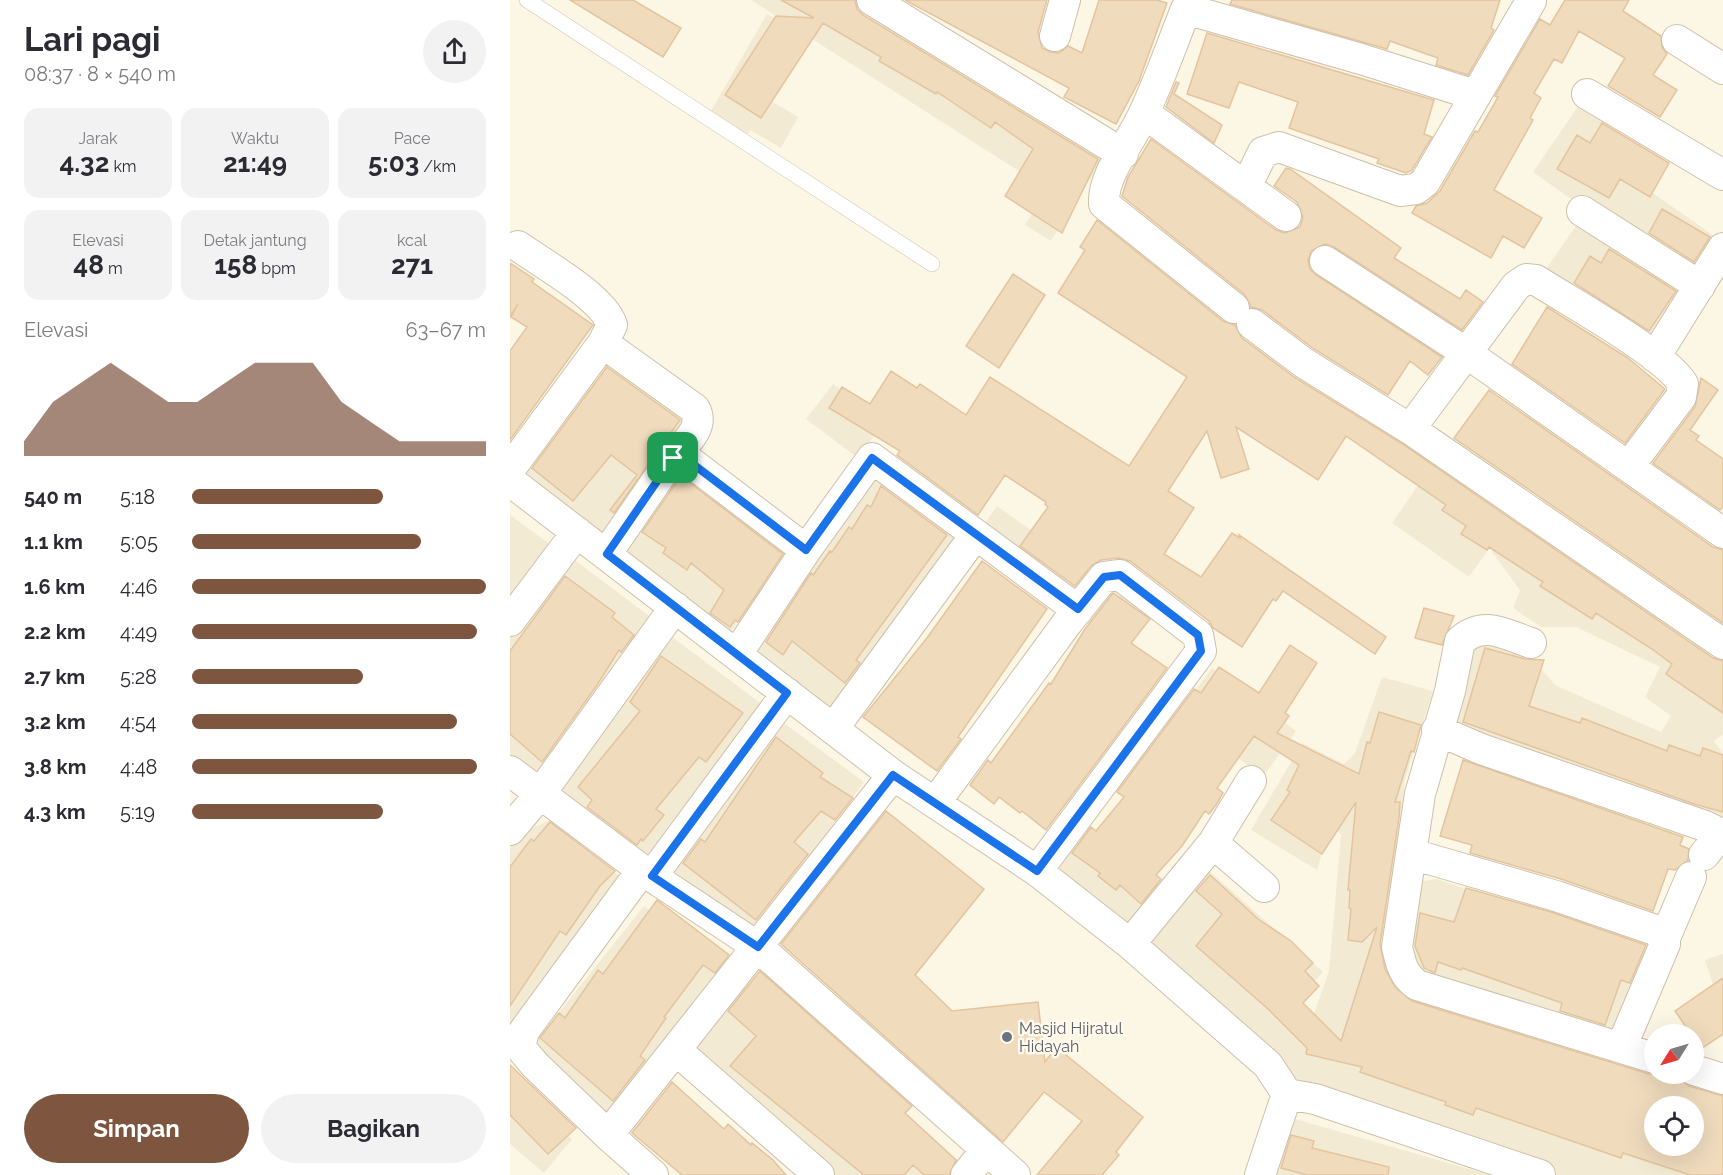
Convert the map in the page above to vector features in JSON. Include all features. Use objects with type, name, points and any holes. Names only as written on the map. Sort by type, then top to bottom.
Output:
[{"type":"street","points":[[872,0],[1123,154]]},
{"type":"street","points":[[1055,36],[1065,0]]},
{"type":"street","points":[[1246,187],[1263,152],[1279,147],[1400,191],[1416,189],[1425,182],[1474,94],[1532,0]]},
{"type":"street","points":[[1474,94],[1239,22],[1186,9],[1144,113],[1123,154],[1110,173],[1103,193],[1104,204],[1304,363],[1410,429],[1723,644]]},
{"type":"street","points":[[1677,40],[1723,69]]},
{"type":"street","points":[[1587,94],[1723,175]]},
{"type":"street","points":[[1144,113],[1286,216]]},
{"type":"street","points":[[1582,211],[1700,286]]},
{"type":"street","points":[[510,469],[603,342],[612,325],[609,314],[518,246]]},
{"type":"street","points":[[1655,357],[1723,248]]},
{"type":"street","points":[[1325,261],[1466,352],[1723,533]]},
{"type":"street","points":[[1410,429],[1516,286],[1526,279],[1536,280],[1655,357],[1679,377],[1683,384],[1683,392],[1629,466]]},
{"type":"street","points":[[603,342],[695,409],[700,418],[698,426],[673,458],[607,554]]},
{"type":"street","points":[[673,458],[685,458],[806,550]]},
{"type":"street","points":[[737,654],[806,550],[872,458],[1078,609]]},
{"type":"street","points":[[510,482],[893,775],[1037,871],[1130,944],[1268,1065],[1287,1094],[1315,1099],[1540,1175]]},
{"type":"street","points":[[510,621],[577,532]]},
{"type":"street","points":[[833,729],[965,549]]},
{"type":"street","points":[[935,803],[1078,609],[1104,577],[1120,575],[1198,635],[1201,651],[1037,871]]},
{"type":"street","points":[[510,830],[540,794],[675,607]]},
{"type":"street","points":[[1531,643],[1486,628],[1474,631],[1460,641],[1450,691],[1420,794],[1398,947],[1401,968],[1417,985],[1644,1055]]},
{"type":"street","points":[[653,1175],[535,1065],[520,1047],[525,1031],[787,693]]},
{"type":"street","points":[[1437,730],[1481,749],[1705,826],[1712,847],[1665,938],[1665,944],[1621,1048]]},
{"type":"street","points":[[510,771],[647,873],[758,947],[1015,1175]]},
{"type":"street","points":[[608,1135],[893,775]]},
{"type":"street","points":[[1130,944],[1213,843],[1251,781]]},
{"type":"street","points":[[1213,843],[1264,887]]},
{"type":"street","points":[[1412,854],[1556,896],[1655,930],[1665,938]]},
{"type":"street","points":[[676,1050],[819,1175]]},
{"type":"street","points":[[1704,1073],[1723,1079]]},
{"type":"street","points":[[1260,1175],[1287,1094]]},
{"type":"street","points":[[966,1175],[986,1150]]},
{"type":"lane","points":[[527,0],[932,264]]},
{"type":"shaded area","points":[[751,0],[838,0],[977,81],[1102,160],[1051,241],[1025,225],[1047,189]]},
{"type":"shaded area","points":[[767,14],[804,35],[768,99],[798,117],[781,148],[750,130],[742,143],[705,121]]},
{"type":"shaded area","points":[[1579,105],[1657,161],[1640,184],[1720,240],[1690,284],[1533,172]]},
{"type":"shaded area","points":[[1582,217],[1689,293],[1641,361],[1535,285]]},
{"type":"shaded area","points":[[610,339],[705,407],[601,552],[510,477]]},
{"type":"shaded area","points":[[833,384],[884,423],[858,458],[806,419]]},
{"type":"shaded area","points":[[1433,464],[1510,519],[1469,577],[1392,523]]},
{"type":"shaded area","points":[[676,470],[788,552],[722,644],[610,563]]},
{"type":"shaded area","points":[[871,474],[962,540],[831,723],[740,657]]},
{"type":"shaded area","points":[[997,506],[1152,616],[1128,649],[1119,646],[972,541]]},
{"type":"shaded area","points":[[510,515],[551,545],[510,599]]},
{"type":"shaded area","points":[[1514,521],[1713,662],[1690,696],[1723,668],[1723,734],[1714,741],[1723,754],[1723,823],[1444,739],[1477,625],[1529,655],[1555,685],[1661,732],[1671,716],[1645,697],[1660,667],[1576,627],[1541,627],[1513,608],[1520,590],[1492,552]]},
{"type":"shaded area","points":[[568,555],[657,622],[535,784],[510,765],[510,632]]},
{"type":"shaded area","points":[[671,636],[763,705],[644,865],[552,795]]},
{"type":"shaded area","points":[[1212,668],[1296,731],[1263,777],[1179,713]]},
{"type":"shaded area","points":[[1382,677],[1433,691],[1405,779],[1384,989],[1613,1068],[1644,1076],[1644,1084],[1672,1084],[1723,1098],[1723,1175],[1552,1175],[1297,1095],[1144,940],[1207,869],[1323,972],[1298,1000],[1314,1014],[1329,971],[1341,835],[1331,823],[1317,870],[1251,830],[1302,743],[1344,764],[1355,753]]},
{"type":"shaded area","points":[[781,721],[864,782],[748,943],[664,882]]},
{"type":"shaded area","points":[[552,819],[620,877],[510,1034],[510,843],[516,836]]},
{"type":"shaded area","points":[[1088,826],[1167,889],[1130,936],[1051,872]]},
{"type":"shaded area","points":[[1437,879],[1646,951],[1614,1049],[1404,977],[1417,882]]},
{"type":"shaded area","points":[[644,906],[725,971],[601,1126],[520,1061]]},
{"type":"shaded area","points":[[1723,954],[1723,1015],[1705,960]]},
{"type":"shaded area","points":[[747,983],[975,1175],[814,1175],[681,1062]]},
{"type":"shaded area","points":[[510,1087],[572,1139],[544,1173],[510,1144]]},
{"type":"shaded area","points":[[1292,1118],[1490,1175],[1276,1175]]},
{"type":"building","points":[[570,0],[633,0],[681,28],[663,57]]},
{"type":"building","points":[[781,0],[855,0],[857,9],[863,15],[1098,159],[1062,233],[1005,196],[1033,149],[995,122],[991,128],[937,92],[936,94],[879,61],[881,57],[823,23],[761,118],[725,95],[776,16],[814,18]]},
{"type":"building","points":[[905,0],[1047,0],[1038,32],[1042,48],[1059,53],[1068,46],[1082,53],[1099,0],[1157,0],[1167,3],[1139,81],[1116,124],[1064,97],[1069,88]]},
{"type":"building","points":[[1232,0],[1500,0],[1491,28],[1494,30],[1468,75],[1436,65],[1438,58],[1390,41],[1387,49],[1230,4]]},
{"type":"building","points":[[1565,0],[1629,0],[1623,11],[1661,36],[1662,47],[1667,54],[1653,75],[1677,90],[1660,117],[1608,86],[1625,58],[1579,31],[1562,63],[1554,59],[1534,93],[1541,98],[1530,118],[1533,120],[1494,190],[1542,218],[1524,248],[1503,236],[1491,258],[1412,213],[1416,206],[1427,203],[1440,191],[1475,131],[1478,132],[1498,97],[1495,96],[1540,19],[1550,25]]},
{"type":"building","points":[[1207,33],[1434,100],[1424,134],[1432,137],[1412,170],[1406,173],[1377,163],[1379,159],[1289,128],[1298,102],[1239,82],[1229,108],[1187,94]]},
{"type":"building","points":[[1176,82],[1179,83],[1174,94],[1222,125],[1214,143],[1166,107]]},
{"type":"building","points":[[1602,123],[1669,163],[1650,197],[1620,179],[1609,198],[1557,169],[1577,135],[1590,143]]},
{"type":"building","points":[[1151,139],[1276,230],[1285,233],[1300,227],[1303,217],[1297,202],[1274,186],[1286,168],[1290,169],[1401,248],[1394,258],[1460,299],[1466,290],[1483,302],[1462,330],[1334,247],[1325,244],[1311,251],[1308,261],[1310,269],[1316,275],[1442,357],[1428,375],[1410,361],[1388,395],[1314,349],[1262,310],[1251,307],[1245,295],[1122,196],[1128,177]]},
{"type":"building","points":[[1662,209],[1710,237],[1694,262],[1649,233]]},
{"type":"building","points":[[1097,220],[1223,321],[1235,325],[1242,338],[1294,377],[1401,443],[1713,658],[1723,661],[1723,713],[1666,674],[1672,664],[1652,649],[1596,613],[1592,619],[1540,586],[1543,582],[1489,547],[1487,550],[1461,534],[1466,526],[1442,510],[1446,505],[1346,436],[1318,480],[1236,427],[1249,469],[1221,478],[1207,431],[1168,491],[1194,508],[1164,554],[1201,577],[1232,533],[1240,538],[1239,535],[1386,637],[1375,654],[1283,591],[1276,601],[1273,599],[1242,647],[1213,628],[1209,621],[1130,561],[1118,558],[1101,560],[1091,566],[1075,586],[1020,546],[1048,507],[1046,502],[1005,475],[978,515],[897,455],[900,451],[829,408],[842,387],[870,404],[891,371],[917,388],[920,384],[966,415],[990,377],[1129,466],[1187,377],[1058,293],[1085,250],[1080,247]]},
{"type":"building","points":[[1609,249],[1676,291],[1649,331],[1574,283],[1590,256],[1601,263]]},
{"type":"building","points":[[510,263],[534,279],[532,282],[593,325],[510,440],[510,351],[527,327],[511,317],[518,304],[510,317]]},
{"type":"building","points":[[1013,274],[1045,295],[999,368],[966,346]]},
{"type":"building","points":[[1547,307],[1628,358],[1665,389],[1625,443],[1512,364]]},
{"type":"building","points":[[607,367],[680,420],[614,513],[610,510],[637,475],[611,455],[573,501],[532,468]]},
{"type":"building","points":[[1701,378],[1718,390],[1690,430],[1699,436],[1696,440],[1723,459],[1723,507],[1720,510],[1653,463],[1695,407]]},
{"type":"building","points":[[1489,390],[1713,547],[1723,550],[1723,623],[1454,438]]},
{"type":"building","points":[[681,476],[783,554],[738,622],[735,620],[730,627],[710,613],[724,590],[691,563],[687,570],[663,553],[666,548],[642,532]]},
{"type":"building","points":[[881,486],[947,535],[856,660],[860,663],[845,683],[792,641],[783,655],[766,642],[811,573],[813,575],[849,527],[852,529],[867,505],[871,507]]},
{"type":"building","points":[[982,561],[1047,609],[958,737],[961,739],[937,771],[863,717],[927,638]]},
{"type":"building","points":[[565,576],[615,613],[612,617],[634,635],[621,652],[619,650],[542,762],[510,734],[510,651]]},
{"type":"building","points":[[1113,593],[1150,619],[1131,643],[1167,668],[1046,830],[999,797],[994,804],[970,785],[988,760],[991,763],[1049,683],[1051,684],[1085,629]]},
{"type":"building","points":[[1424,608],[1454,616],[1442,645],[1415,638]]},
{"type":"building","points":[[1290,645],[1317,663],[1285,713],[1289,716],[1277,733],[1359,774],[1367,742],[1370,743],[1379,712],[1421,725],[1414,752],[1411,751],[1395,802],[1400,802],[1399,817],[1380,944],[1385,969],[1395,987],[1412,1001],[1644,1072],[1644,1084],[1686,1084],[1723,1096],[1723,1175],[1690,1175],[1623,1153],[1621,1158],[1476,1108],[1473,1115],[1445,1105],[1446,1102],[1360,1072],[1362,1067],[1306,1054],[1307,1048],[1267,1008],[1196,946],[1222,914],[1196,891],[1210,875],[1258,919],[1291,941],[1313,963],[1305,971],[1319,986],[1303,1003],[1341,1041],[1377,927],[1362,942],[1348,940],[1351,909],[1349,908],[1350,890],[1348,890],[1356,802],[1322,854],[1271,820],[1290,792],[1287,790],[1299,765],[1254,736],[1217,788],[1223,793],[1216,805],[1209,814],[1205,811],[1182,846],[1156,875],[1161,879],[1141,904],[1120,885],[1116,890],[1098,876],[1100,873],[1072,853],[1091,827],[1096,831],[1124,797],[1117,792],[1194,689],[1201,693],[1219,667],[1259,693]]},
{"type":"building","points":[[1485,648],[1525,659],[1544,660],[1529,706],[1580,723],[1582,718],[1667,751],[1669,745],[1700,756],[1703,748],[1723,755],[1723,812],[1694,804],[1463,722]]},
{"type":"building","points":[[661,656],[743,713],[706,762],[699,757],[656,809],[664,815],[637,845],[587,807],[592,800],[578,787],[640,711],[630,702]]},
{"type":"building","points":[[776,737],[823,773],[820,777],[853,798],[835,820],[821,811],[794,842],[808,854],[756,920],[683,863],[701,839],[705,842]]},
{"type":"building","points":[[1463,760],[1683,837],[1680,845],[1689,849],[1688,860],[1675,870],[1668,869],[1653,911],[1561,879],[1470,853],[1472,845],[1440,836]]},
{"type":"building","points":[[886,811],[984,889],[915,975],[952,1011],[1038,1002],[1045,1062],[1056,1047],[1143,1117],[1116,1152],[1119,1155],[1102,1175],[1037,1175],[1082,1121],[1044,1092],[1003,1142],[781,944]]},
{"type":"building","points":[[550,822],[615,871],[600,886],[566,935],[560,931],[510,1006],[510,867],[531,839],[534,841]]},
{"type":"building","points":[[1466,888],[1551,912],[1646,945],[1630,983],[1621,980],[1605,1025],[1560,1011],[1562,1003],[1462,968],[1461,970],[1438,962],[1435,973],[1424,968],[1415,946],[1420,913],[1454,922]]},
{"type":"building","points":[[657,900],[729,955],[715,973],[703,965],[664,1017],[666,1018],[640,1056],[645,1060],[613,1101],[540,1038],[559,1013],[565,1018],[598,970],[603,974]]},
{"type":"building","points":[[760,971],[912,1106],[905,1113],[956,1160],[949,1175],[924,1175],[913,1165],[904,1175],[864,1175],[730,1066],[756,1036],[728,1011]]},
{"type":"building","points":[[1723,978],[1723,1034],[1704,1047],[1704,1024],[1684,1024],[1675,1011]]},
{"type":"building","points":[[510,1065],[576,1128],[548,1154],[510,1115]]},
{"type":"building","points":[[672,1082],[724,1129],[728,1124],[751,1145],[752,1143],[773,1160],[786,1175],[682,1175],[632,1133]]},
{"type":"building","points":[[1291,1135],[1314,1141],[1312,1148],[1389,1167],[1388,1175],[1307,1175],[1281,1168]]},
{"type":"place","name":"Masjid Hijratul Hidayah","points":[[1007,1037]]},
{"type":"route","points":[[673,458],[685,458],[806,550],[872,458],[1078,609],[1104,577],[1113,574],[1120,575],[1198,635],[1201,651],[1037,871],[893,775],[758,947],[652,876],[787,693],[607,554],[673,458]]}]
